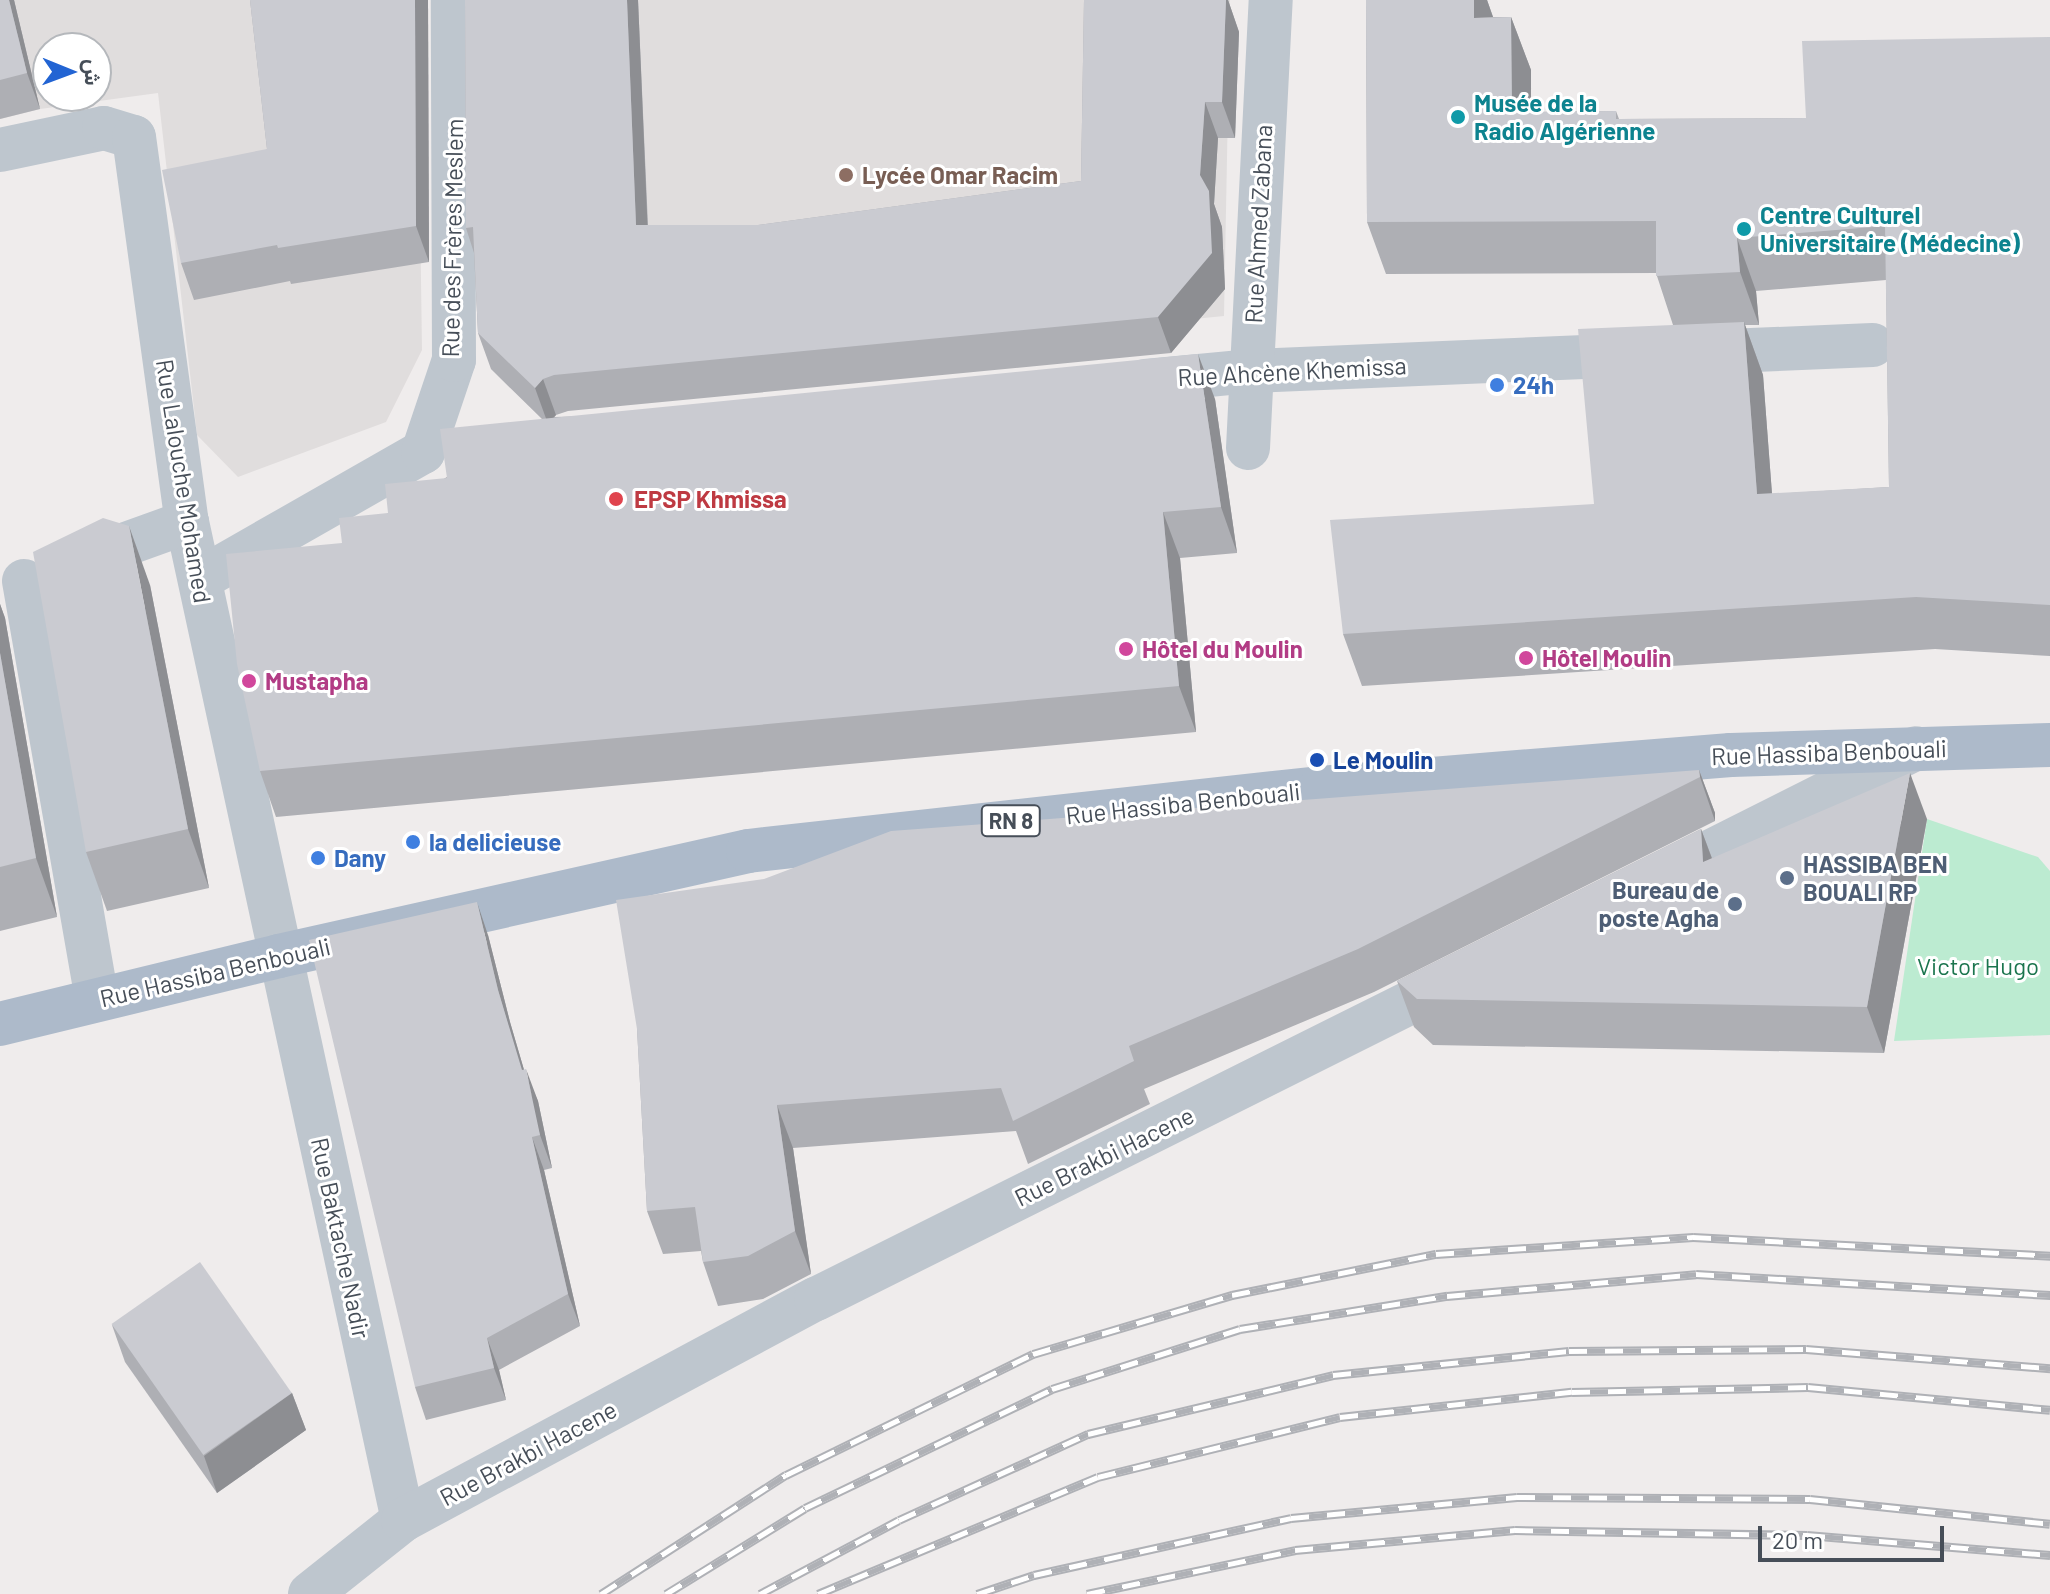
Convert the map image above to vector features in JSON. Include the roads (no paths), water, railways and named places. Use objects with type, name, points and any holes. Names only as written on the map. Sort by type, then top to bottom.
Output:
[{"type":"main road","name":"Rue Hassiba Benbouali","points":[[0,1024],[279,956],[748,851],[1262,793],[1731,755],[1916,748],[2046,752]]},
{"type":"street","name":"Rue des Frères Meslem","points":[[198,580],[423,452],[454,360],[453,0]]},
{"type":"street","name":"Rue Ahmed Zabana","points":[[1248,448],[1271,0]]},
{"type":"street","name":"Rue Lalouche Mohamed","points":[[0,150],[104,128],[134,137],[187,522],[279,956]]},
{"type":"street","name":"Rue Ahcène Khemissa","points":[[1107,385],[1250,371],[1872,345]]},
{"type":"street","points":[[97,999],[12,586],[187,522]]},
{"type":"street","points":[[1616,899],[1916,748]]},
{"type":"street","name":"Rue Baktache Nadir","points":[[279,956],[403,1520]]},
{"type":"street","name":"Rue Brakbi Hacene","points":[[310,1594],[403,1520],[816,1299],[1501,956]]},
{"type":"railway","points":[[601,1594],[786,1475],[1033,1354],[1232,1295],[1436,1254],[1693,1237],[2050,1256]]},
{"type":"railway","points":[[666,1594],[805,1508],[1052,1389],[1240,1329],[1447,1296],[1696,1274],[2050,1295]]},
{"type":"railway","points":[[760,1594],[899,1520],[1088,1434],[1333,1375],[1569,1351],[1806,1349],[2050,1368]]},
{"type":"railway","points":[[818,1594],[1098,1477],[1340,1417],[1572,1392],[1808,1387],[2050,1410]]},
{"type":"railway","points":[[977,1594],[1034,1575],[1291,1518],[1517,1497],[1810,1499],[2050,1524]]},
{"type":"railway","points":[[1087,1594],[1295,1550],[1515,1530],[1807,1535],[2050,1555]]},
{"type":"place","name":"Musée de la Radio Algérienne","points":[[1458,117]]},
{"type":"place","name":"Lycée Omar Racim","points":[[846,175]]},
{"type":"place","name":"Centre Culturel Universitaire (Médecine)","points":[[1744,229]]},
{"type":"place","name":"24h","points":[[1497,385]]},
{"type":"place","name":"EPSP Khmissa","points":[[616,499]]},
{"type":"place","name":"Hôtel du Moulin","points":[[1126,649]]},
{"type":"place","name":"Hôtel Moulin","points":[[1526,658]]},
{"type":"place","name":"Mustapha","points":[[249,681]]},
{"type":"place","name":"Le Moulin","points":[[1317,760]]},
{"type":"place","name":"la delicieuse","points":[[413,842]]},
{"type":"place","name":"Dany","points":[[318,858]]},
{"type":"place","name":"HASSIBA BEN BOUALI RP","points":[[1787,878]]},
{"type":"place","name":"Bureau de poste Agha","points":[[1735,904]]},
{"type":"park label","name":"Victor Hugo","points":[[1978,966]]}]
